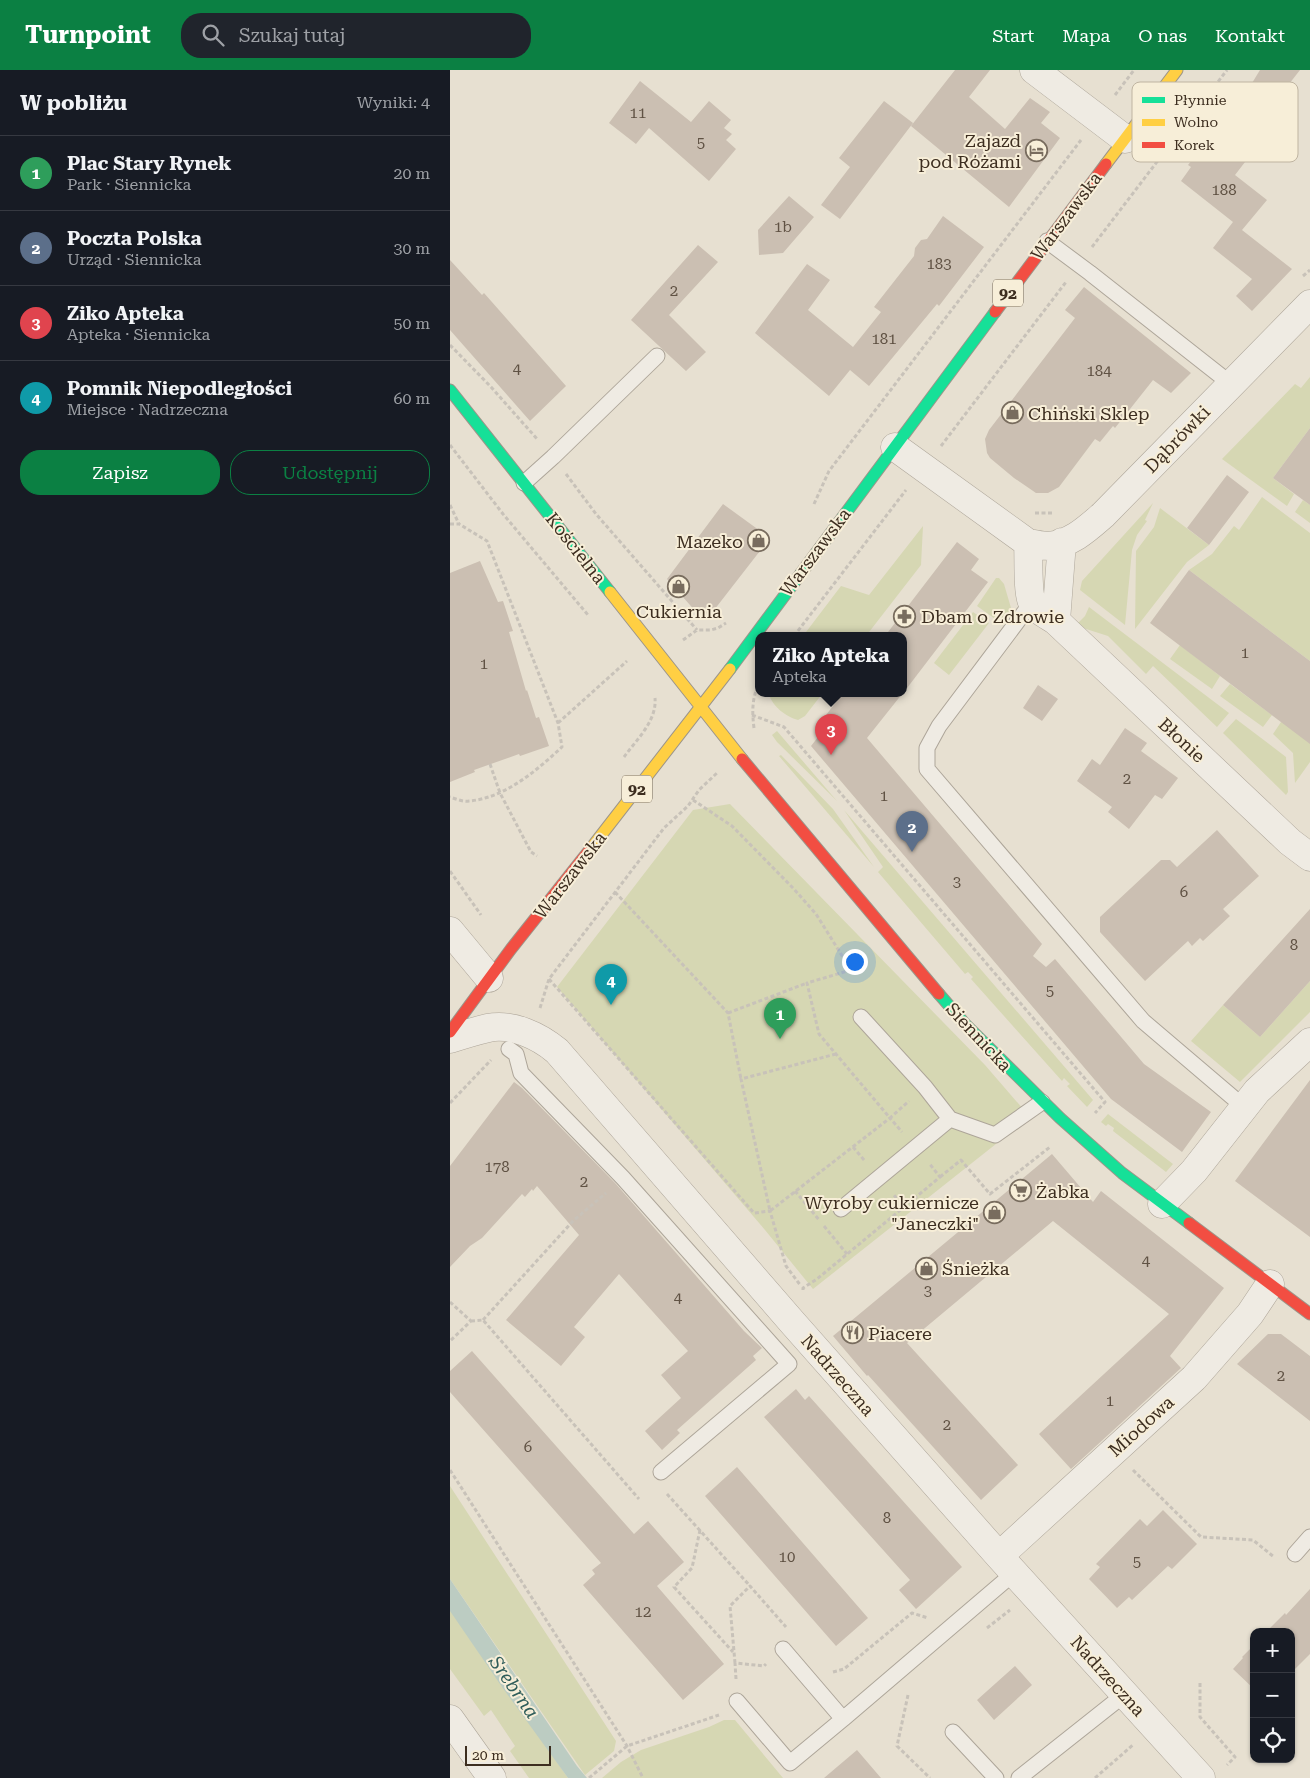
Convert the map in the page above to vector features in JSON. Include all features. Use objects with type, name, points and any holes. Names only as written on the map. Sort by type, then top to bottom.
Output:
[{"type":"main road","name":"Warszawska","points":[[1168,82],[1177,70]]},
{"type":"main road","name":"Warszawska","points":[[757,632],[1047,241],[1132,130]]},
{"type":"main road","name":"Kościelna","points":[[450,390],[701,707]]},
{"type":"main road","name":"Warszawska","points":[[450,1032],[489,978],[701,707],[755,635]]},
{"type":"main road","name":"Siennicka","points":[[701,707],[748,768],[965,1024],[1042,1102],[1077,1134],[1162,1204],[1310,1314]]},
{"type":"street","points":[[1034,70],[1125,139]]},
{"type":"street","name":"Dąbrówki","points":[[1028,542],[1048,546],[1073,539],[1084,532],[1103,515],[1310,304]]},
{"type":"street","points":[[895,447],[1028,542],[1029,584],[1032,602]]},
{"type":"street","points":[[1056,621],[1062,542]]},
{"type":"street","name":"Błonie","points":[[1032,602],[1056,621],[1282,835],[1310,857]]},
{"type":"street","points":[[450,931],[489,978]]},
{"type":"street","name":"Nadrzeczna","points":[[450,1039],[498,1027],[529,1034],[549,1044],[557,1051],[780,1309],[1006,1565],[1125,1694],[1212,1774]]},
{"type":"street","points":[[1162,1204],[1194,1171],[1244,1106],[1310,1042]]},
{"type":"street","name":"Miodowa","points":[[1006,1565],[1194,1378],[1250,1314],[1270,1284]]},
{"type":"street","points":[[450,1719],[492,1778]]},
{"type":"lane","points":[[1047,241],[1090,272],[1231,384]]},
{"type":"lane","points":[[524,483],[657,356]]},
{"type":"lane","points":[[1032,602],[938,726],[927,748],[927,769],[1143,1021],[1244,1106]]},
{"type":"lane","points":[[861,1017],[925,1087],[950,1119],[995,1135],[1042,1102]]},
{"type":"lane","points":[[509,1049],[516,1054],[521,1073],[623,1178],[789,1364],[661,1472]]},
{"type":"lane","points":[[842,1209],[950,1119]]},
{"type":"lane","points":[[1295,1554],[1310,1537]]},
{"type":"lane","points":[[737,1701],[790,1763],[843,1719],[1006,1565]]},
{"type":"lane","points":[[783,1649],[843,1719]]},
{"type":"lane","points":[[1019,1778],[1125,1694]]},
{"type":"lane","points":[[953,1732],[996,1778]]},
{"type":"path","points":[[1119,90],[1134,70]]},
{"type":"path","points":[[812,508],[829,471],[1074,149]]},
{"type":"path","points":[[450,345],[491,387],[553,457],[596,514],[697,630]]},
{"type":"path","points":[[450,445],[503,514],[590,617]]},
{"type":"path","points":[[797,632],[908,488]]},
{"type":"path","points":[[450,505],[459,524]]},
{"type":"path","points":[[450,524],[459,524],[487,541],[558,723],[562,747],[538,769],[500,793],[468,802],[450,797]]},
{"type":"path","points":[[688,636],[697,630],[705,631],[718,628],[730,618]]},
{"type":"path","points":[[621,654],[634,666]]},
{"type":"path","points":[[558,723],[627,661]]},
{"type":"path","points":[[623,757],[651,720],[655,706],[652,691]]},
{"type":"path","points":[[755,696],[752,715],[755,734]]},
{"type":"path","points":[[752,715],[784,727],[1105,1102],[1061,1153],[1052,1146],[990,1194],[961,1160],[904,1207]]},
{"type":"path","points":[[490,764],[500,793],[530,852],[537,856]]},
{"type":"path","points":[[538,1016],[549,979],[664,828],[693,800],[700,790]]},
{"type":"path","points":[[693,800],[732,826],[794,888],[816,914],[851,970],[807,983],[728,1013]]},
{"type":"path","points":[[450,871],[481,915]]},
{"type":"path","points":[[615,892],[728,1013],[770,1211],[786,1266],[803,1288],[780,1309]]},
{"type":"path","points":[[549,979],[754,1213],[770,1211],[890,1118],[925,1087]]},
{"type":"path","points":[[807,983],[819,1034],[940,1178]]},
{"type":"path","points":[[450,1103],[491,1060],[509,1049]]},
{"type":"path","points":[[741,1079],[836,1054]]},
{"type":"path","points":[[450,1341],[471,1321],[483,1320],[573,1221],[623,1178]]},
{"type":"path","points":[[450,1302],[471,1321]]},
{"type":"path","points":[[483,1320],[639,1499]]},
{"type":"path","points":[[450,1470],[627,1746],[643,1778]]},
{"type":"path","points":[[1132,1470],[1202,1537],[1253,1540],[1281,1562]]},
{"type":"path","points":[[661,1488],[789,1631]]},
{"type":"path","points":[[700,1530],[692,1568],[674,1587],[733,1652]]},
{"type":"path","points":[[735,1662],[730,1606],[750,1586]]},
{"type":"path","points":[[981,1633],[1010,1610]]},
{"type":"path","points":[[1200,1683],[1200,1717],[1235,1757],[1212,1774]]},
{"type":"path","points":[[908,1693],[898,1746],[930,1778]]},
{"type":"path","points":[[1095,1778],[1139,1740]]},
{"type":"path","points":[[589,1778],[627,1746]]},
{"type":"green space","points":[[1310,377],[1310,428],[1273,478],[1294,494],[1287,506],[1222,459],[1295,384],[1301,388]]},
{"type":"green space","points":[[1262,497],[1310,533],[1310,661],[1189,570],[1212,554],[1234,526],[1239,530]]},
{"type":"green space","points":[[1303,500],[1310,505],[1310,523],[1295,512]]},
{"type":"green space","points":[[1153,503],[1145,520],[1147,521],[1137,535],[1132,550],[1125,625],[1080,590],[1082,581]]},
{"type":"green space","points":[[1160,508],[1209,545],[1187,562],[1135,629],[1136,551],[1154,527]]},
{"type":"green space","points":[[923,526],[921,565],[869,632],[806,632],[841,586],[869,595]]},
{"type":"green space","points":[[996,578],[999,578],[1004,584],[1011,608],[1004,621],[998,621],[977,606]]},
{"type":"green space","points":[[1089,607],[1229,713],[1217,727],[1153,666],[1146,674],[1108,636],[1083,628],[1078,623],[1085,616]]},
{"type":"green space","points":[[973,612],[989,623],[949,675],[934,663]]},
{"type":"green space","points":[[1180,645],[1220,676],[1212,689],[1170,659]]},
{"type":"green space","points":[[1230,684],[1272,715],[1263,727],[1220,696]]},
{"type":"green space","points":[[820,697],[805,716],[798,720],[780,710],[771,698]]},
{"type":"green space","points":[[1236,719],[1286,757],[1288,792],[1286,795],[1223,733]]},
{"type":"green space","points":[[1281,722],[1310,727],[1310,762],[1295,783],[1293,753],[1273,734]]},
{"type":"green space","points":[[777,731],[837,801],[777,742],[772,735]]},
{"type":"green space","points":[[781,755],[833,809],[874,867],[779,756]]},
{"type":"green space","points":[[730,804],[985,1065],[1030,1117],[813,1289],[765,1230],[557,987],[693,810]]},
{"type":"green space","points":[[844,810],[1093,1100],[1087,1107],[1067,1086],[1070,1084],[1064,1078],[1062,1081],[971,979],[973,977],[968,972],[965,974],[878,872],[883,867]]},
{"type":"green space","points":[[1310,981],[1310,1012],[1240,1082],[1191,1041],[1223,1005],[1260,1037]]},
{"type":"green space","points":[[1108,1114],[1173,1164],[1166,1172],[1113,1131],[1114,1128],[1108,1124],[1106,1126],[1101,1122]]},
{"type":"green space","points":[[450,1486],[616,1741],[614,1751],[585,1775],[450,1579]]},
{"type":"green space","points":[[450,1609],[568,1778],[529,1778],[510,1751],[515,1746],[491,1710],[484,1716],[450,1669]]},
{"type":"green space","points":[[724,1720],[735,1720],[783,1778],[602,1778],[621,1762],[641,1750]]},
{"type":"water","name":"Srebrna","points":[[450,1579],[587,1778],[568,1778],[502,1687],[450,1611]]},
{"type":"building","points":[[955,70],[990,70],[969,97],[1005,129],[1030,98],[1050,112],[1041,123],[1060,138],[1009,207],[911,126]]},
{"type":"building","points":[[1260,70],[1300,70],[1291,82],[1253,82]]},
{"type":"building","points":[[640,81],[691,122],[709,101],[731,120],[724,128],[732,134],[726,140],[736,149],[709,181],[649,128],[636,144],[609,123]]},
{"type":"building","points":[[884,101],[913,123],[840,219],[821,205],[850,167],[839,158]]},
{"type":"building","points":[[1190,162],[1245,162],[1235,175],[1267,200],[1242,230],[1292,269],[1252,311],[1236,296],[1252,279],[1213,248],[1233,222],[1181,181],[1191,167],[1188,165]]},
{"type":"building","points":[[789,196],[814,217],[783,253],[759,255],[758,230]]},
{"type":"building","points":[[943,216],[984,247],[939,306],[937,304],[869,386],[850,370],[829,396],[755,333],[807,264],[830,280],[808,310],[853,347],[881,312],[874,307],[914,256],[915,248],[921,240],[927,239]]},
{"type":"building","points":[[698,245],[718,262],[669,315],[706,352],[686,371],[631,320]]},
{"type":"building","points":[[450,260],[482,295],[484,293],[566,386],[530,421],[450,330]]},
{"type":"building","points":[[1084,287],[1191,373],[1171,393],[1153,380],[1115,428],[1113,426],[1100,442],[1095,439],[1059,487],[1048,493],[1036,493],[990,458],[987,453],[985,439],[989,430],[1075,318],[1065,310]]},
{"type":"building","points":[[1310,428],[1310,505],[1273,478]]},
{"type":"building","points":[[1227,475],[1249,492],[1209,545],[1187,528]]},
{"type":"building","points":[[723,504],[770,538],[711,614],[697,613],[667,579]]},
{"type":"building","points":[[957,542],[979,559],[971,570],[988,582],[907,688],[907,632],[888,632]]},
{"type":"building","points":[[480,561],[498,602],[503,601],[513,631],[509,632],[526,691],[536,718],[539,717],[549,746],[520,756],[519,754],[474,770],[475,772],[450,782],[450,573]]},
{"type":"building","points":[[1189,570],[1310,661],[1310,744],[1150,623]]},
{"type":"building","points":[[1038,685],[1058,699],[1042,721],[1023,708]]},
{"type":"building","points":[[840,697],[900,697],[867,738],[1042,944],[1033,956],[1046,967],[1055,959],[1144,1064],[1211,1112],[1182,1152],[1111,1099],[811,746],[826,727],[820,723]]},
{"type":"building","points":[[1125,728],[1147,743],[1141,751],[1178,778],[1162,799],[1155,795],[1129,829],[1108,812],[1112,807],[1077,781],[1092,759],[1100,765]]},
{"type":"building","points":[[1217,830],[1259,876],[1223,909],[1230,916],[1203,941],[1200,938],[1192,946],[1188,941],[1145,981],[1100,932],[1100,917],[1161,860],[1170,860],[1177,867]]},
{"type":"building","points":[[1310,909],[1310,981],[1260,1037],[1223,1005]]},
{"type":"building","points":[[1310,1080],[1310,1237],[1235,1181]]},
{"type":"building","points":[[514,1082],[616,1184],[744,1331],[762,1348],[753,1356],[756,1360],[677,1430],[680,1433],[662,1450],[645,1431],[681,1398],[661,1375],[688,1351],[619,1274],[574,1327],[585,1337],[561,1366],[506,1320],[579,1235],[537,1186],[525,1197],[522,1194],[482,1238],[470,1246],[450,1267],[450,1166]]},
{"type":"building","points":[[1052,1154],[1093,1202],[1101,1191],[1224,1288],[1170,1356],[1181,1368],[1071,1469],[1039,1434],[1169,1314],[1053,1221],[907,1343],[1018,1465],[981,1500],[867,1376],[833,1336]]},
{"type":"building","points":[[1268,1334],[1281,1334],[1310,1356],[1310,1421],[1237,1364]]},
{"type":"building","points":[[472,1351],[634,1534],[648,1521],[684,1562],[657,1586],[724,1664],[683,1700],[583,1585],[595,1574],[592,1570],[601,1563],[450,1392],[450,1371]]},
{"type":"building","points":[[796,1389],[805,1400],[809,1396],[962,1567],[916,1609],[899,1590],[910,1580],[764,1417]]},
{"type":"building","points":[[737,1467],[868,1618],[836,1646],[705,1496]]},
{"type":"building","points":[[1163,1510],[1197,1544],[1172,1569],[1168,1566],[1132,1600],[1129,1597],[1117,1608],[1089,1579],[1100,1567],[1096,1564],[1140,1519],[1147,1526]]},
{"type":"building","points":[[1310,1589],[1310,1654],[1295,1669],[1295,1628],[1270,1628],[1285,1613],[1286,1615]]},
{"type":"building","points":[[1250,1649],[1250,1685],[1233,1669]]},
{"type":"building","points":[[1015,1666],[1032,1685],[994,1720],[977,1700]]},
{"type":"building","points":[[857,1750],[881,1778],[824,1778]]},
{"type":"traffic: fast","points":[[757,632],[995,312]]},
{"type":"traffic: fast","points":[[450,390],[610,592]]},
{"type":"traffic: fast","points":[[730,669],[755,635]]},
{"type":"traffic: fast","points":[[939,994],[965,1024],[1060,1118],[1122,1173],[1189,1223]]},
{"type":"traffic: slow","points":[[1168,82],[1177,70]]},
{"type":"traffic: slow","points":[[1106,164],[1132,130]]},
{"type":"traffic: slow","points":[[610,592],[742,759]]},
{"type":"traffic: slow","points":[[592,847],[730,669]]},
{"type":"traffic: jam","points":[[995,312],[1106,164]]},
{"type":"traffic: jam","points":[[742,759],[939,994]]},
{"type":"traffic: jam","points":[[450,1032],[511,949],[592,847]]},
{"type":"traffic: jam","points":[[1189,1223],[1310,1314]]},
{"type":"place","name":"Zajazd pod Różami","points":[[1037,150]]},
{"type":"place","name":"Chiński Sklep","points":[[1012,413]]},
{"type":"place","name":"Mazeko","points":[[759,541]]},
{"type":"place","name":"Cukiernia","points":[[679,586]]},
{"type":"place","name":"Dbam o Zdrowie","points":[[905,616]]},
{"type":"place","name":"Ziko Apteka","points":[[831,755]]},
{"type":"place","name":"Poczta Polska","points":[[912,852]]},
{"type":"place","name":"Pomnik Niepodległości","points":[[611,1005]]},
{"type":"place","name":"Plac Stary Rynek","points":[[780,1039]]},
{"type":"place","name":"Żabka","points":[[1020,1191]]},
{"type":"place","name":"Wyroby cukiernicze \"Janeczki\"","points":[[995,1212]]},
{"type":"place","name":"Śnieżka","points":[[926,1268]]},
{"type":"place","name":"Piacere","points":[[852,1333]]}]
